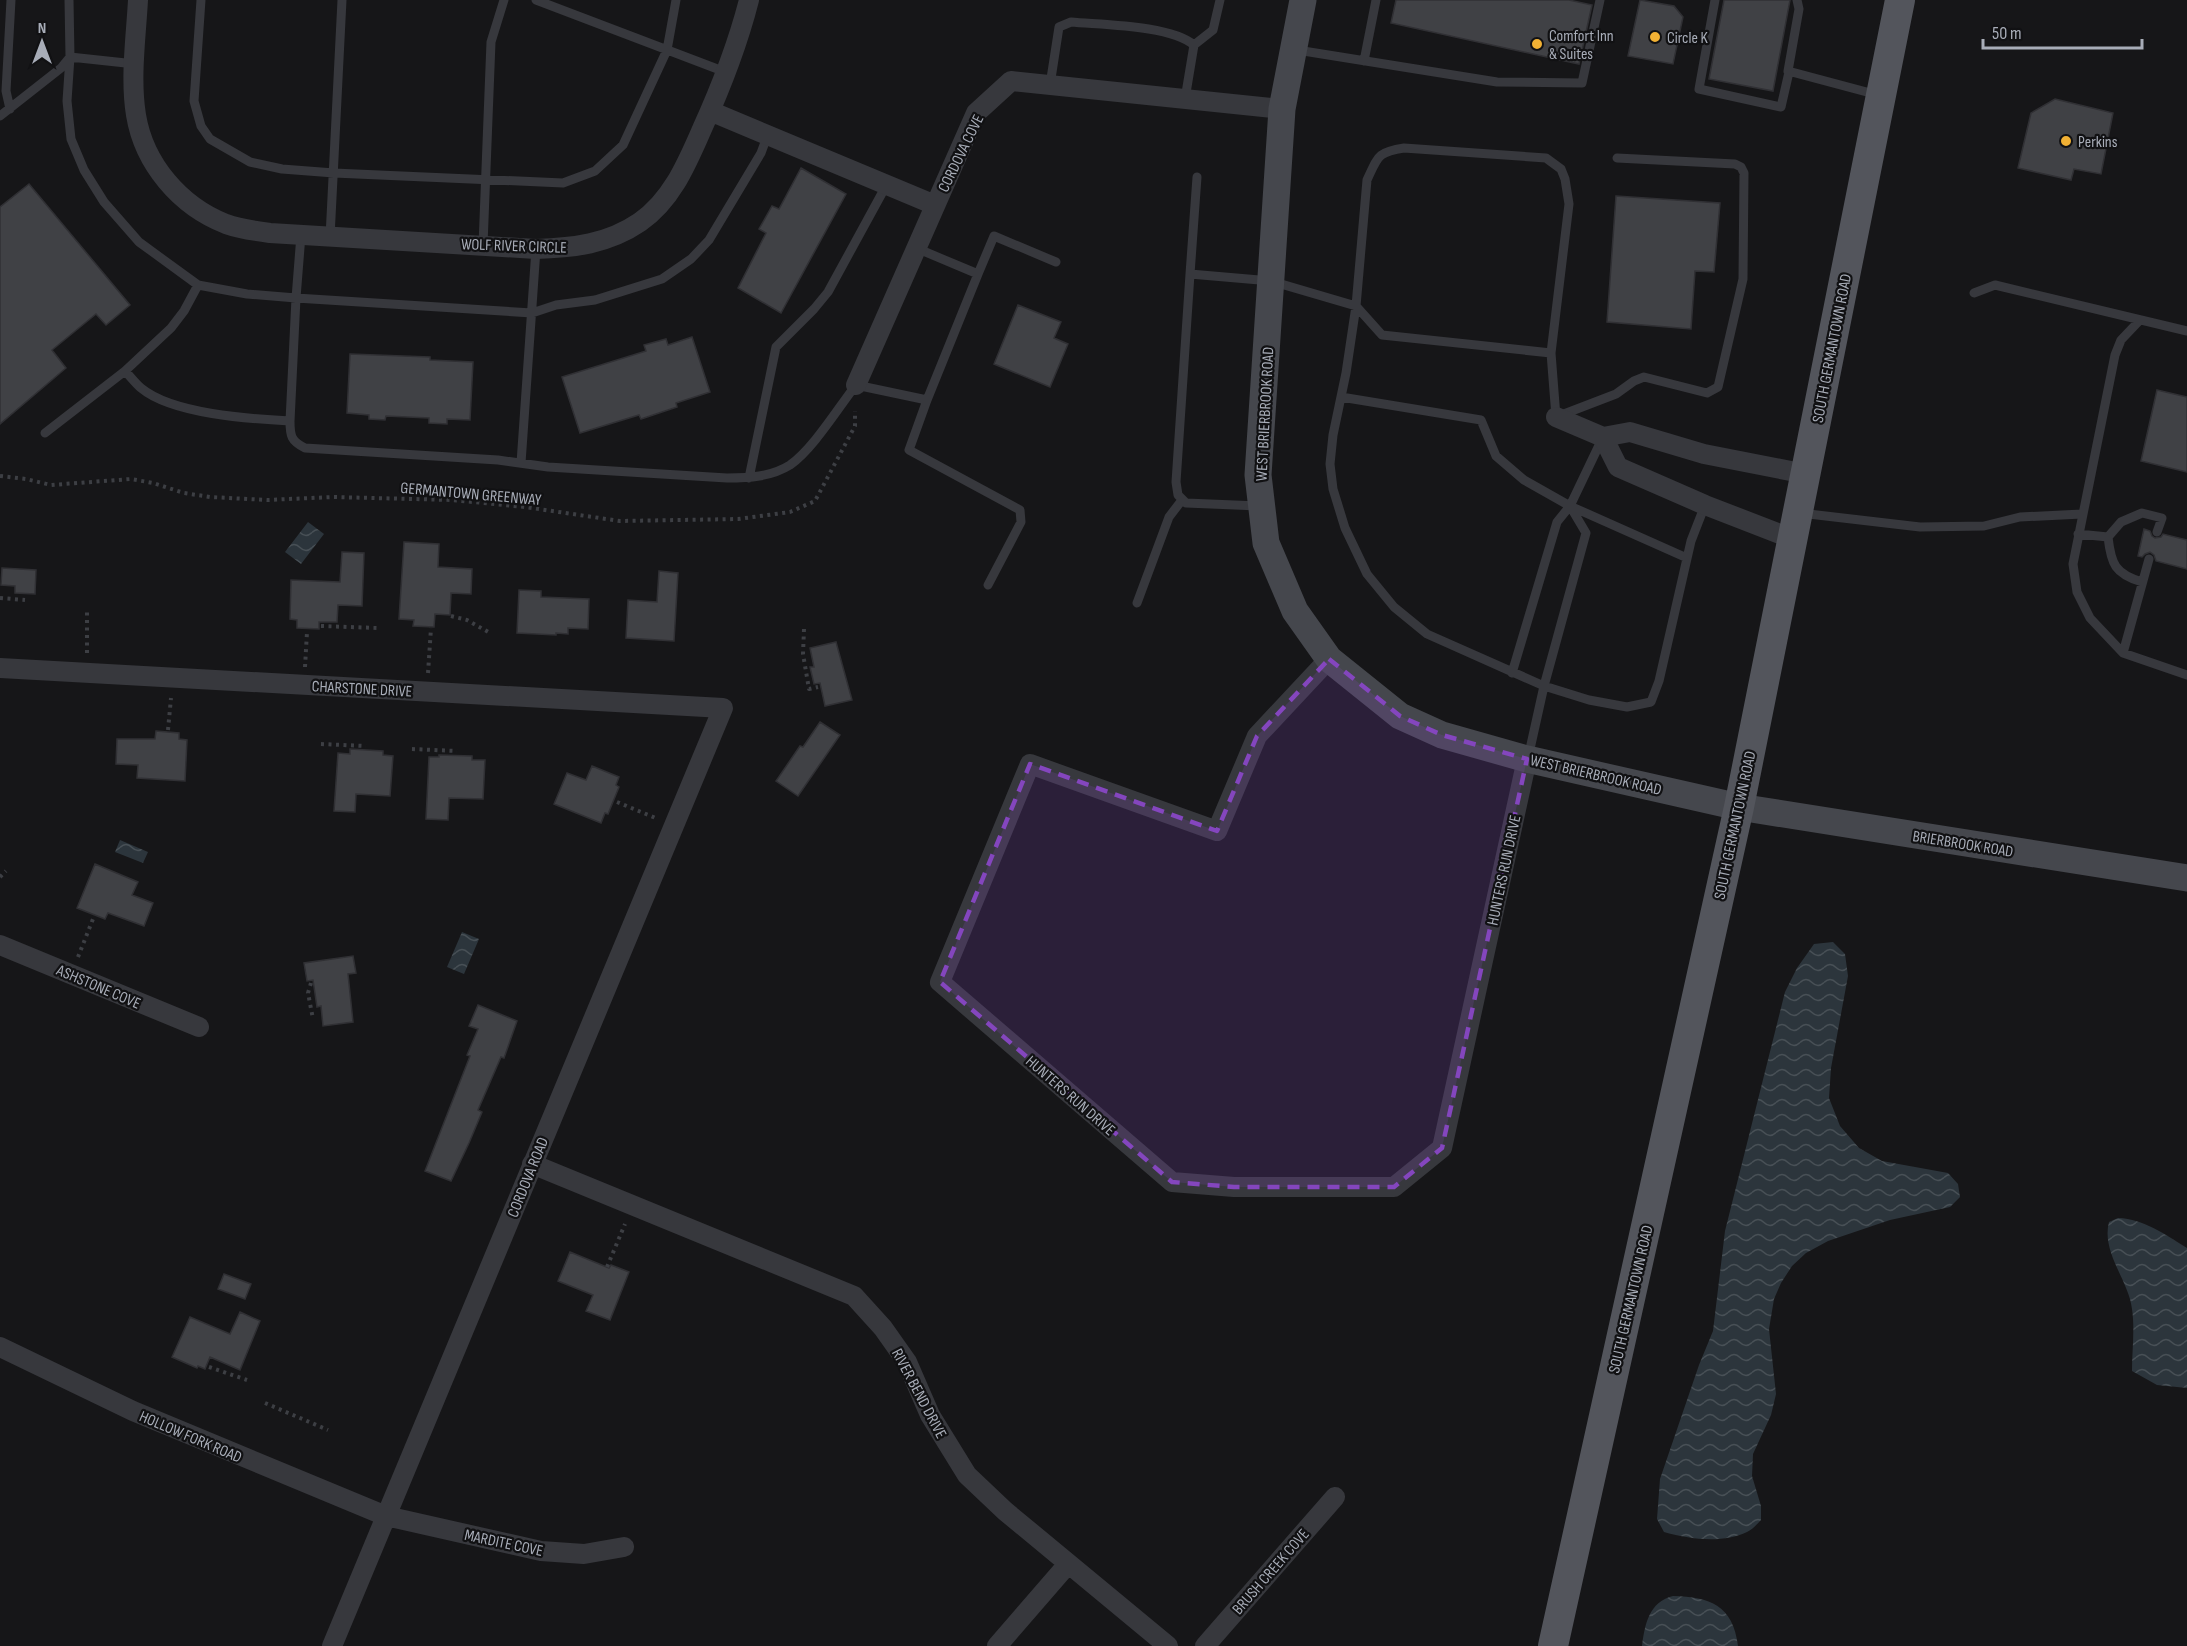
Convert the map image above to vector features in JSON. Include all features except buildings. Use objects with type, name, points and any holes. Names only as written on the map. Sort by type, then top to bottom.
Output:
[{"type":"main road","name":"SOUTH GERMANTOWN ROAD","points":[[1553,1646],[1739,807],[1900,0]]},
{"type":"street","name":"WOLF RIVER CIRCLE","points":[[138,0],[135,64],[136,116],[151,157],[165,180],[177,193],[208,215],[244,229],[301,235],[536,249],[572,248],[622,233],[641,222],[672,190],[728,73],[749,0]]},
{"type":"street","name":"WEST BRIERBROOK ROAD","points":[[1303,0],[1282,109],[1258,475],[1266,543],[1295,611],[1329,658],[1400,716],[1442,735],[1527,759],[1739,807]]},
{"type":"street","name":"CORDOVA COVE","points":[[856,385],[976,114],[1011,81],[1282,109]]},
{"type":"street","points":[[710,111],[936,204]]},
{"type":"street","points":[[1556,417],[1603,437],[1630,432],[1704,454],[1806,474]]},
{"type":"street","points":[[1603,437],[1618,467],[1705,505],[1795,526]]},
{"type":"street","name":"HUNTERS RUN DRIVE","points":[[1329,658],[1257,736],[1217,831],[1030,764],[940,982],[1172,1182],[1233,1187],[1394,1187],[1443,1148],[1527,759]]},
{"type":"street","name":"CHARSTONE DRIVE","points":[[0,668],[723,708]]},
{"type":"street","name":"CORDOVA ROAD","points":[[332,1646],[723,708]]},
{"type":"street","name":"BRIERBROOK ROAD","points":[[1739,807],[2187,878]]},
{"type":"street","name":"ASHSTONE COVE","points":[[0,945],[199,1027]]},
{"type":"street","name":"RIVER BEND DRIVE","points":[[532,1164],[854,1296],[907,1362],[930,1415],[967,1475],[1005,1511],[1168,1646]]},
{"type":"street","name":"HOLLOW FORK ROAD","points":[[0,1347],[133,1411],[386,1516]]},
{"type":"street","name":"BRUSH CREEK COVE","points":[[1205,1646],[1335,1497]]},
{"type":"street","name":"MARDITE COVE","points":[[386,1516],[541,1551],[585,1554],[624,1547]]},
{"type":"street","points":[[997,1646],[1068,1564]]},
{"type":"lane","points":[[10,109],[6,91],[11,0]]},
{"type":"lane","points":[[69,0],[70,57],[67,101],[71,139],[84,171],[104,202],[139,242],[198,285],[247,294],[532,313],[556,305],[595,300],[662,279],[691,259],[709,240],[761,153],[768,134]]},
{"type":"lane","points":[[201,0],[194,101],[201,126],[210,139],[250,162],[282,169],[334,173],[563,183],[595,171],[623,145],[667,50],[676,0]]},
{"type":"lane","points":[[330,237],[342,0]]},
{"type":"lane","points":[[483,245],[491,42],[504,0]]},
{"type":"lane","points":[[536,0],[728,73]]},
{"type":"lane","points":[[1185,99],[1194,45],[1213,30],[1220,0]]},
{"type":"lane","points":[[1365,61],[1376,0]]},
{"type":"lane","points":[[1294,49],[1497,82],[1582,83],[1600,0]]},
{"type":"lane","points":[[1715,0],[1699,89],[1781,107],[1799,9],[1797,0]]},
{"type":"lane","points":[[1050,85],[1059,27],[1071,22],[1167,32],[1186,38],[1194,45]]},
{"type":"lane","points":[[0,116],[62,68],[70,57]]},
{"type":"lane","points":[[70,57],[135,64]]},
{"type":"lane","points":[[1789,72],[1881,96]]},
{"type":"lane","points":[[1617,158],[1735,164],[1741,167],[1744,173],[1743,279],[1718,387],[1707,393],[1644,377],[1616,394],[1556,417],[1551,353],[1569,204],[1565,179],[1561,170],[1546,158],[1404,148],[1385,151],[1376,162],[1367,180],[1356,306],[1333,435],[1330,464],[1333,489],[1345,528],[1367,574],[1394,607],[1427,634],[1544,686],[1589,700],[1627,707],[1651,702],[1659,681],[1687,558],[1697,522],[1705,505]]},
{"type":"lane","points":[[1197,177],[1176,482],[1178,495],[1186,503],[1262,506]]},
{"type":"lane","points":[[749,478],[776,346],[828,292],[887,184]]},
{"type":"lane","points":[[301,235],[290,436],[295,443],[305,448],[521,463],[548,467],[749,478],[770,474],[790,464],[808,447],[856,385],[927,400]]},
{"type":"lane","points":[[988,585],[1021,522],[1020,510],[909,450],[994,236],[1056,261]]},
{"type":"lane","points":[[916,248],[978,274]]},
{"type":"lane","points":[[521,463],[536,249]]},
{"type":"lane","points":[[1190,274],[1271,281],[1356,306],[1382,335],[1551,353]]},
{"type":"lane","points":[[45,433],[125,371],[171,328],[184,311],[198,285]]},
{"type":"lane","points":[[1974,293],[1995,285],[2187,332]]},
{"type":"lane","points":[[2140,320],[2121,340],[2115,355],[2073,564],[2077,592],[2090,618],[2123,652],[2187,675]]},
{"type":"lane","points":[[125,371],[142,389],[171,403],[243,418],[290,421]]},
{"type":"lane","points":[[1341,397],[1481,420],[1496,456],[1524,480],[1570,506],[1687,558]]},
{"type":"lane","points":[[1512,673],[1557,522],[1570,506],[1603,437]]},
{"type":"lane","points":[[1137,603],[1169,517],[1182,500]]},
{"type":"lane","points":[[1527,759],[1544,686],[1586,533],[1570,506]]},
{"type":"lane","points":[[2142,582],[2134,580],[2116,568],[2110,557],[2108,537],[2121,522],[2142,513],[2162,518],[2157,532]]},
{"type":"lane","points":[[1795,526],[1984,526],[2020,517],[2082,514]]},
{"type":"lane","points":[[2078,534],[2108,537]]},
{"type":"lane","points":[[2123,652],[2150,559]]},
{"type":"path","name":"GERMANTOWN GREENWAY","points":[[0,476],[51,485],[131,479],[184,493],[267,500],[333,497],[452,500],[525,507],[620,521],[657,522],[764,517],[790,512],[815,501],[855,426],[856,385]]},
{"type":"path","points":[[0,598],[24,600]]},
{"type":"path","points":[[87,612],[87,673]]},
{"type":"path","points":[[452,616],[468,620],[490,633]]},
{"type":"path","points":[[321,626],[377,628]]},
{"type":"path","points":[[428,676],[431,628]]},
{"type":"path","points":[[804,629],[803,654],[809,689],[818,687]]},
{"type":"path","points":[[304,685],[307,632]]},
{"type":"path","points":[[168,730],[173,677]]},
{"type":"path","points":[[321,744],[366,746]]},
{"type":"path","points":[[412,749],[457,751]]},
{"type":"path","points":[[617,802],[674,826]]},
{"type":"path","points":[[0,877],[6,871]]},
{"type":"path","points":[[70,974],[93,919]]},
{"type":"path","points":[[311,983],[308,993],[313,1020]]},
{"type":"path","points":[[607,1267],[632,1205]]},
{"type":"path","points":[[209,1367],[247,1380]]},
{"type":"path","points":[[265,1403],[328,1430]]},
{"type":"highlighted area","points":[[1329,659],[1400,716],[1442,735],[1527,759],[1442,1148],[1394,1187],[1234,1187],[1172,1182],[940,982],[1030,764],[1217,831],[1257,736]]},
{"type":"water","points":[[308,522],[324,534],[301,564],[285,552]]},
{"type":"water","points":[[120,840],[148,852],[143,863],[115,852]]},
{"type":"water","points":[[462,932],[479,939],[464,974],[447,967]]},
{"type":"water","points":[[1833,942],[1845,954],[1848,976],[1831,1068],[1829,1098],[1840,1126],[1859,1148],[1882,1161],[1948,1173],[1958,1184],[1960,1197],[1950,1207],[1890,1220],[1828,1241],[1806,1253],[1792,1266],[1774,1299],[1769,1329],[1776,1394],[1771,1415],[1753,1454],[1752,1476],[1761,1506],[1761,1520],[1749,1531],[1727,1538],[1694,1538],[1664,1532],[1657,1519],[1660,1479],[1713,1331],[1725,1231],[1785,992],[1797,968],[1814,944]]},
{"type":"water","points":[[2118,1218],[2137,1221],[2187,1248],[2187,1388],[2157,1385],[2132,1371],[2132,1309],[2109,1244],[2109,1222]]},
{"type":"water","points":[[1673,1596],[1698,1598],[1718,1606],[1731,1621],[1738,1646],[1642,1646],[1647,1622],[1653,1609],[1658,1603]]},
{"type":"place","name":"Circle K","points":[[1655,37]]},
{"type":"place","name":"Comfort Inn & Suites","points":[[1537,44]]},
{"type":"place","name":"Perkins","points":[[2066,141]]}]
